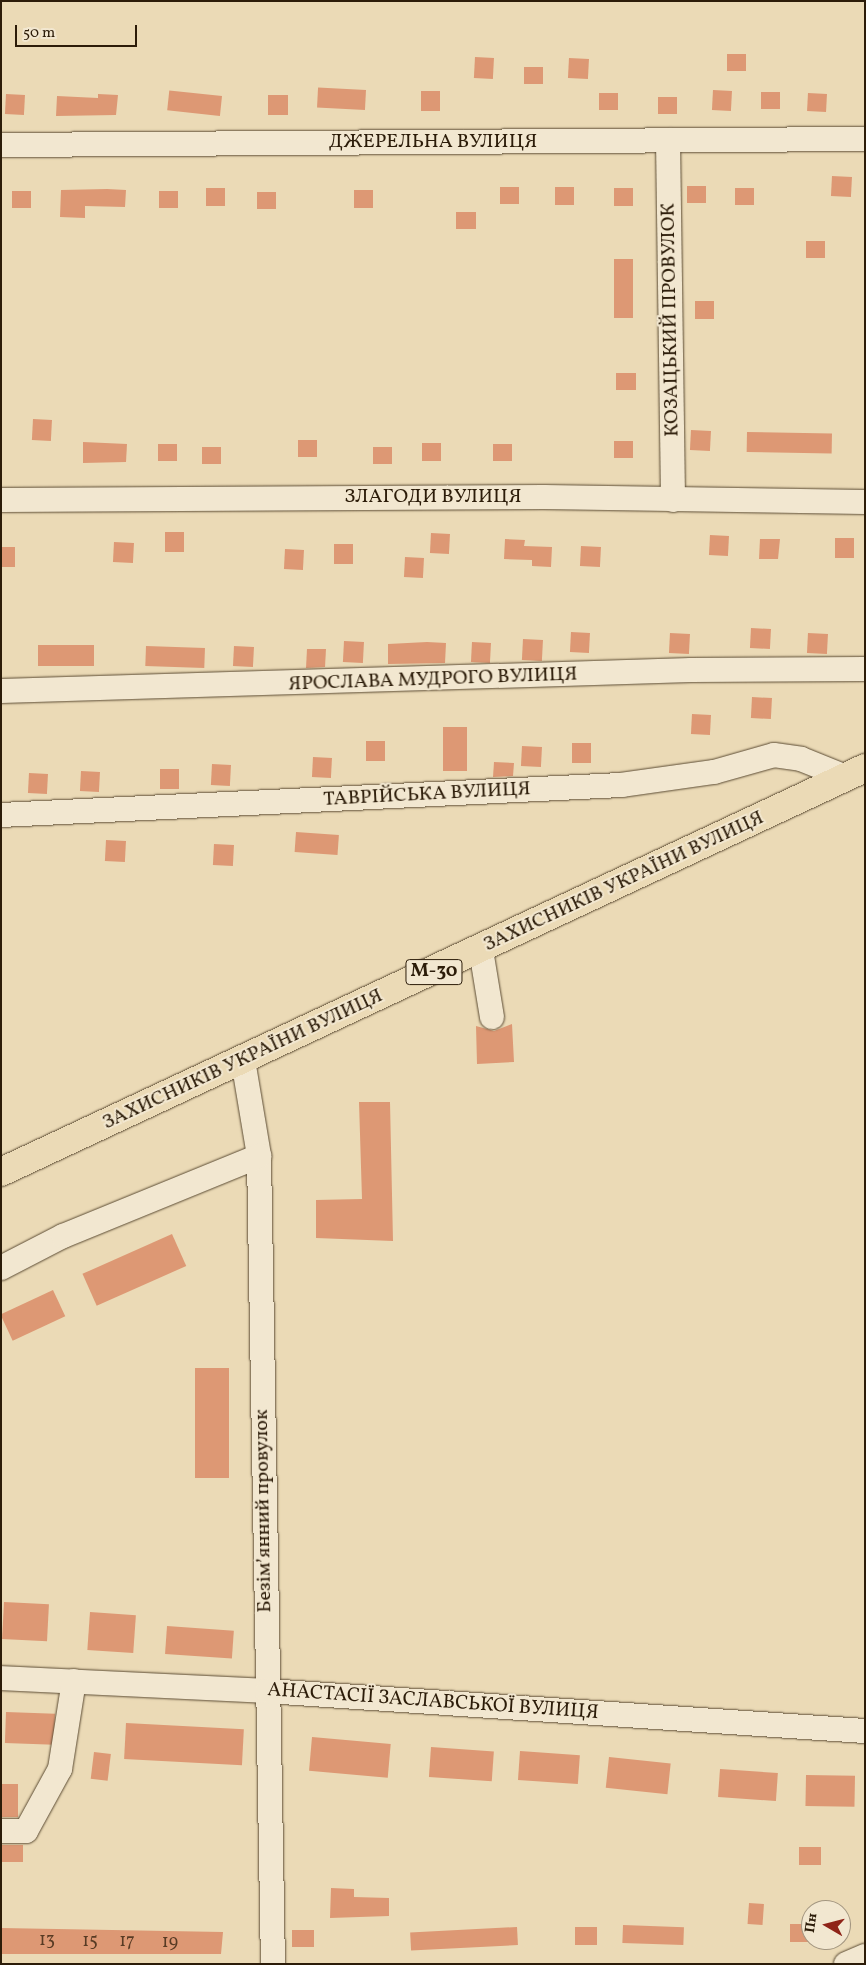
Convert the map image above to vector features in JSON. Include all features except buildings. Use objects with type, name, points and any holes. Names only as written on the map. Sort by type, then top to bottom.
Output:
[{"type":"highway","name":"ЗАХИСНИКІВ УКРАЇНИ ВУЛИЦЯ","points":[[1,1172],[481,950],[855,772]]},
{"type":"street","name":"ДЖЕРЕЛЬНА ВУЛИЦЯ","points":[[1,145],[865,139]]},
{"type":"street","name":"КОЗАЦЬКИЙ ПРОВУЛОК","points":[[668,140],[673,500]]},
{"type":"street","name":"ЗЛАГОДИ ВУЛИЦЯ","points":[[1,500],[673,500],[865,502]]},
{"type":"street","name":"ЯРОСЛАВА МУДРОГО ВУЛИЦЯ","points":[[1,691],[691,670],[865,669]]},
{"type":"street","name":"ТАВРІЙСЬКА ВУЛИЦЯ","points":[[1,815],[621,785],[714,772],[774,755],[801,759],[855,772]]},
{"type":"street","points":[[481,950],[492,1017]]},
{"type":"street","name":"Безімʼянний провулок","points":[[243,1060],[259,1156],[267,1691],[274,1964]]},
{"type":"street","points":[[1,1268],[64,1236],[259,1156]]},
{"type":"street","name":"АНАСТАСІЇ ЗАСЛАВСЬКОЇ ВУЛИЦЯ","points":[[1,1678],[267,1691],[865,1731]]},
{"type":"street","points":[[1,1831],[26,1831],[60,1769],[74,1681]]},
{"type":"street","points":[[846,1964],[865,1956]]}]
